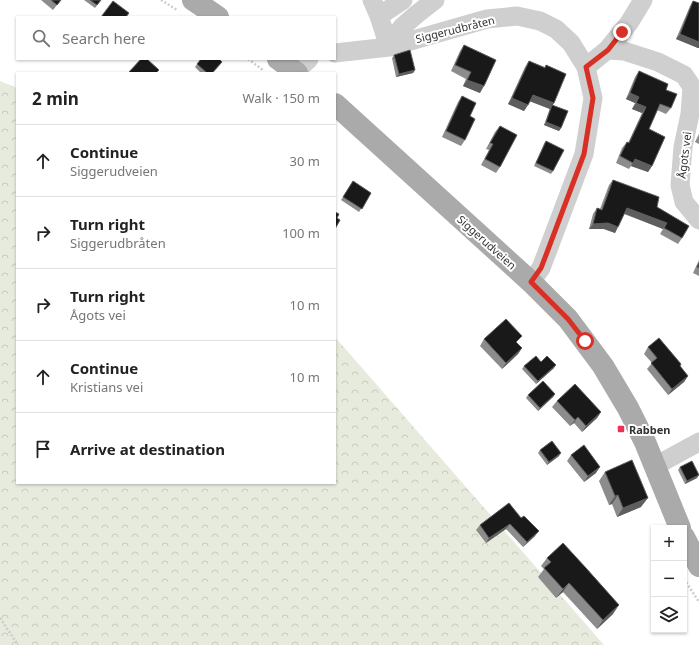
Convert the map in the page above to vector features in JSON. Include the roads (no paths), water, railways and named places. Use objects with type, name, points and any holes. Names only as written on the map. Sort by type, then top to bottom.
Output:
[{"type":"main road","points":[[187,6],[215,16]]},
{"type":"main road","name":"Siggerudveien","points":[[336,105],[531,282],[568,319],[603,366],[628,408],[645,442],[679,525]]},
{"type":"main road","points":[[687,543],[699,566]]},
{"type":"street","points":[[389,47],[376,8],[402,0]]},
{"type":"street","name":"Siggerudbråten","points":[[389,47],[402,27],[435,0]]},
{"type":"street","points":[[586,67],[608,50],[629,23],[643,0]]},
{"type":"street","name":"Siggerudbråten","points":[[336,53],[389,47],[487,19],[517,16],[540,20],[556,29],[571,43],[586,67],[593,98],[584,154],[541,268],[531,282]]},
{"type":"street","name":"Ågots vei","points":[[608,50],[624,51],[658,62],[684,75],[696,87],[683,147],[680,185],[684,202],[699,220]]},
{"type":"street","points":[[655,466],[699,442]]},
{"type":"place","name":"Rabben","points":[[621,429]]}]
